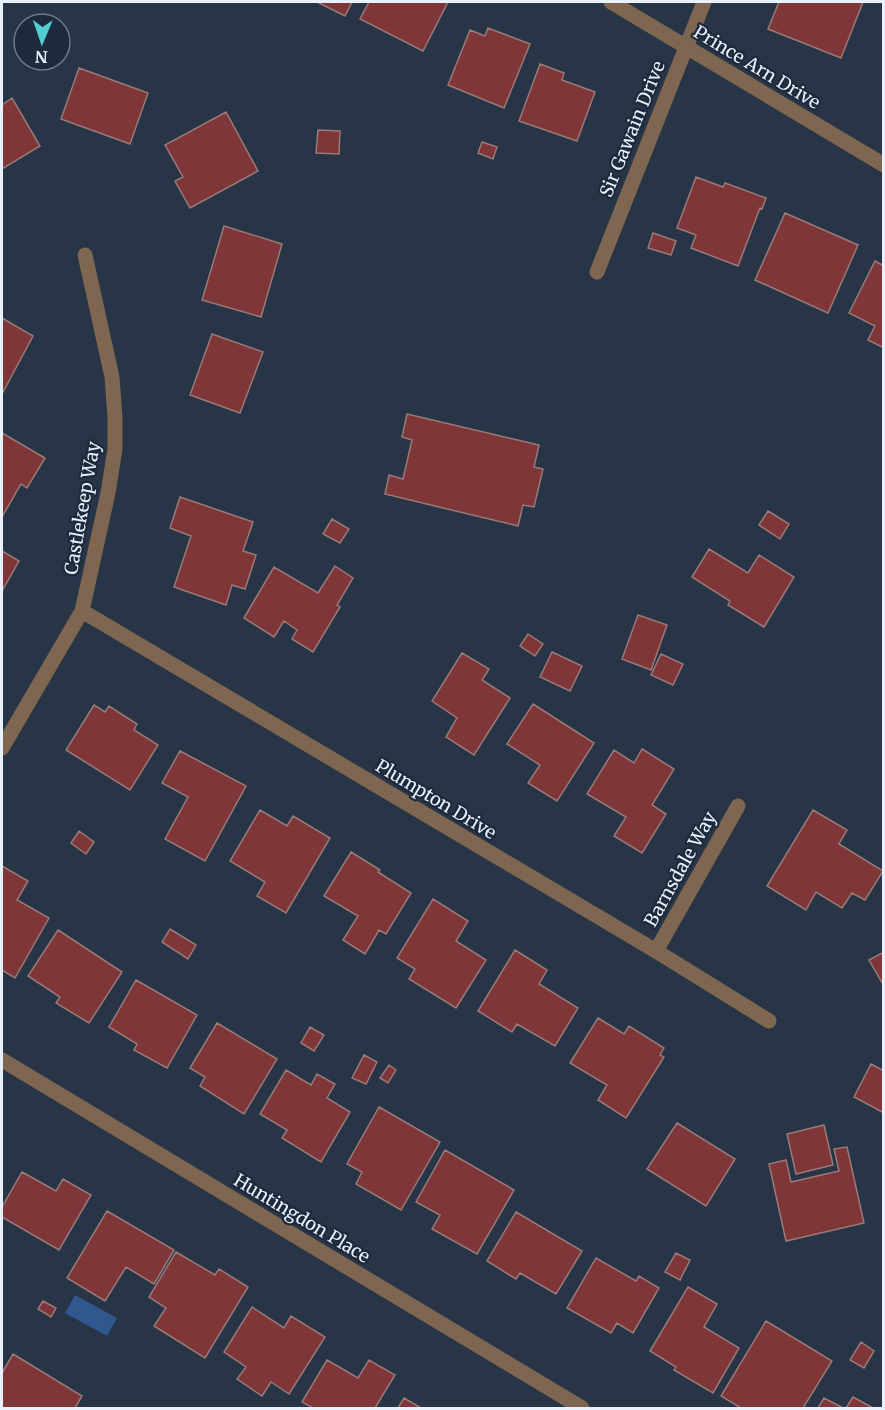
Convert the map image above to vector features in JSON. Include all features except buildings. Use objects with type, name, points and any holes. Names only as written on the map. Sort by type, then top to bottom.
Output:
[{"type":"street","name":"Prince Arn Drive","points":[[611,2],[884,165]]},
{"type":"street","name":"Sir Gawain Drive","points":[[597,272],[704,2]]},
{"type":"street","name":"Castlekeep Way","points":[[2,748],[82,611],[108,493],[115,438],[112,376],[86,255]]},
{"type":"street","name":"Plumpton Drive","points":[[82,611],[656,951],[769,1022]]},
{"type":"street","name":"Barnsdale Way","points":[[656,951],[738,806]]},
{"type":"street","name":"Huntingdon Place","points":[[2,1060],[582,1408]]},
{"type":"water","points":[[75,1295],[117,1318],[107,1336],[65,1313]]}]
